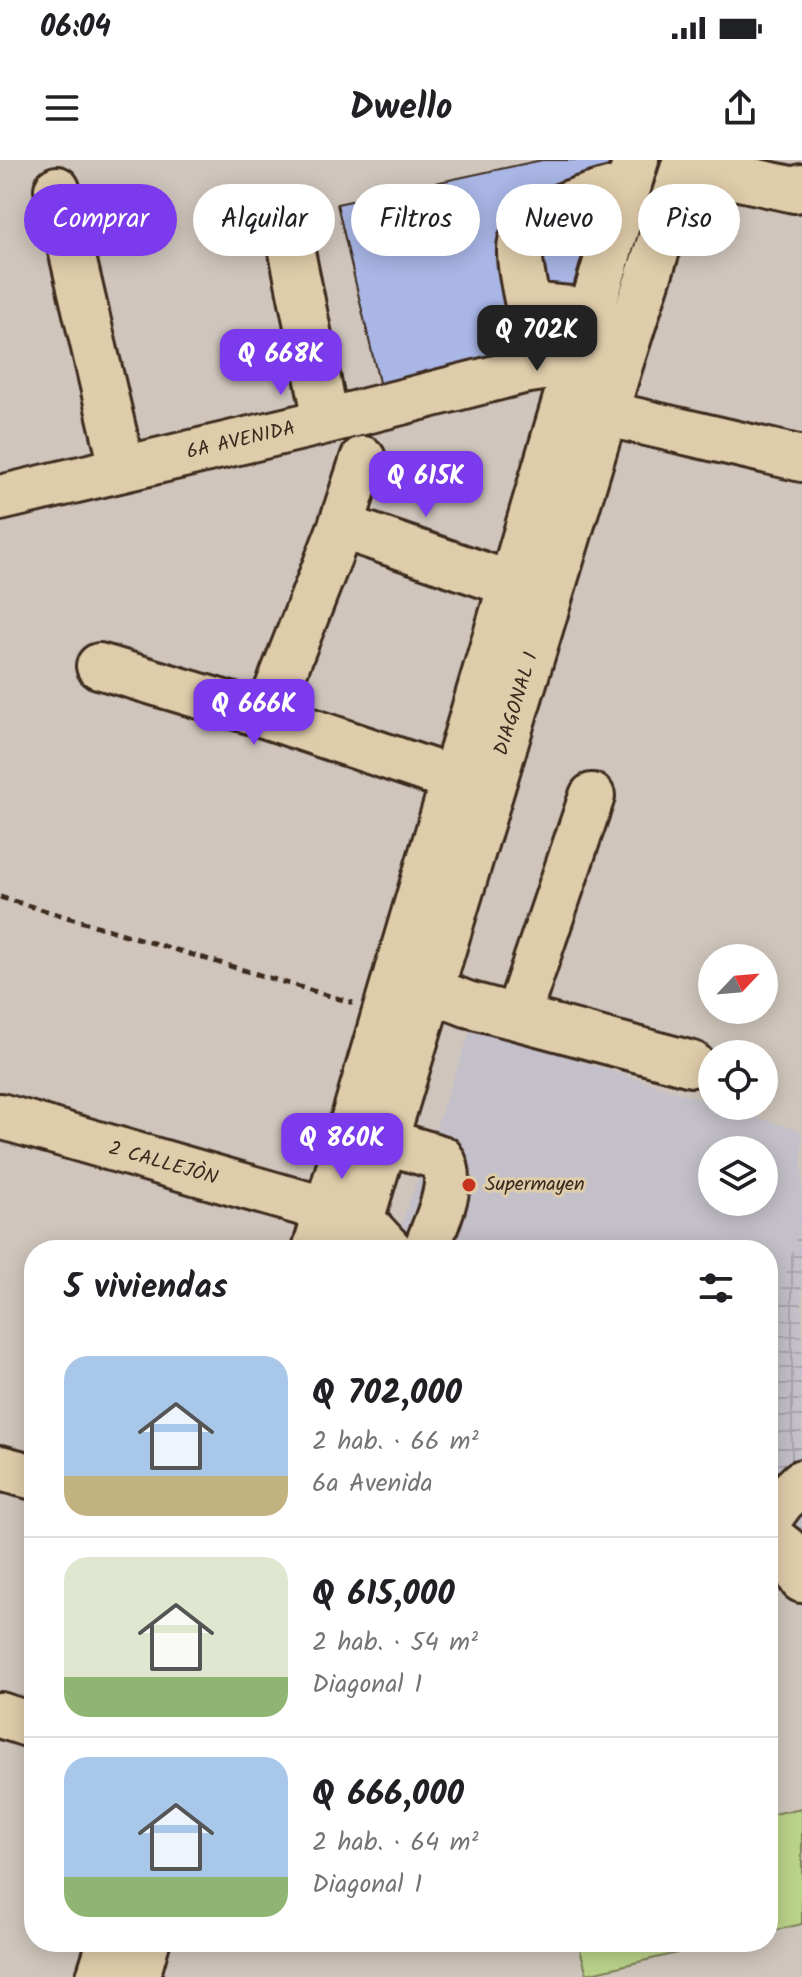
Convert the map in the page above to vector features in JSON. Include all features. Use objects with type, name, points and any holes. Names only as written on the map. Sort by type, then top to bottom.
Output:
[{"type":"street","points":[[685,163],[795,190],[802,187]]},
{"type":"street","name":"DIAGONAL 1","points":[[368,1136],[431,990],[685,163]]},
{"type":"street","points":[[523,371],[528,305],[520,244],[531,223],[546,212],[632,172]]},
{"type":"street","name":"DIAGONAL 1","points":[[349,1236],[368,1136],[384,1013],[632,172]]},
{"type":"street","points":[[73,256],[120,468]]},
{"type":"street","points":[[293,256],[323,405],[323,422]]},
{"type":"street","points":[[528,305],[591,311]]},
{"type":"street","name":"6A AVENIDA","points":[[0,498],[523,371],[576,363]]},
{"type":"street","points":[[563,404],[802,459]]},
{"type":"street","points":[[267,716],[341,526],[363,459]]},
{"type":"street","points":[[341,526],[510,584]]},
{"type":"street","points":[[99,666],[267,716],[453,779]]},
{"type":"street","points":[[517,1017],[592,796]]},
{"type":"street","points":[[431,990],[467,1004],[692,1064]]},
{"type":"street","points":[[0,1116],[349,1236]]},
{"type":"street","points":[[368,1136],[441,1158],[447,1166],[448,1183],[429,1240]]},
{"type":"street","points":[[0,1468],[24,1474]]},
{"type":"street","points":[[778,1506],[802,1482]]},
{"type":"street","points":[[778,1543],[786,1549],[802,1580]]},
{"type":"street","points":[[0,1715],[24,1723]]},
{"type":"street","points":[[99,1977],[107,1952]]},
{"type":"street","points":[[137,1977],[144,1952]]},
{"type":"path","points":[[0,897],[384,1013]]},
{"type":"shaded area","points":[[472,1026],[698,1099],[698,1120],[767,1120],[802,1131],[802,1217],[778,1302],[778,1240],[396,1240]]},
{"type":"shaded area","points":[[802,1217],[802,1554],[778,1538],[778,1302]]},
{"type":"green space","points":[[802,1808],[802,1924],[778,1930],[778,1813]]},
{"type":"green space","points":[[581,1952],[681,1952],[587,1974]]},
{"type":"building","points":[[542,160],[610,160],[603,184],[496,184],[496,256],[582,256],[557,342],[381,391],[337,204],[351,201],[351,256],[480,256],[480,184],[430,184]]},
{"type":"place","name":"Supermayen","points":[[469,1185]]}]
